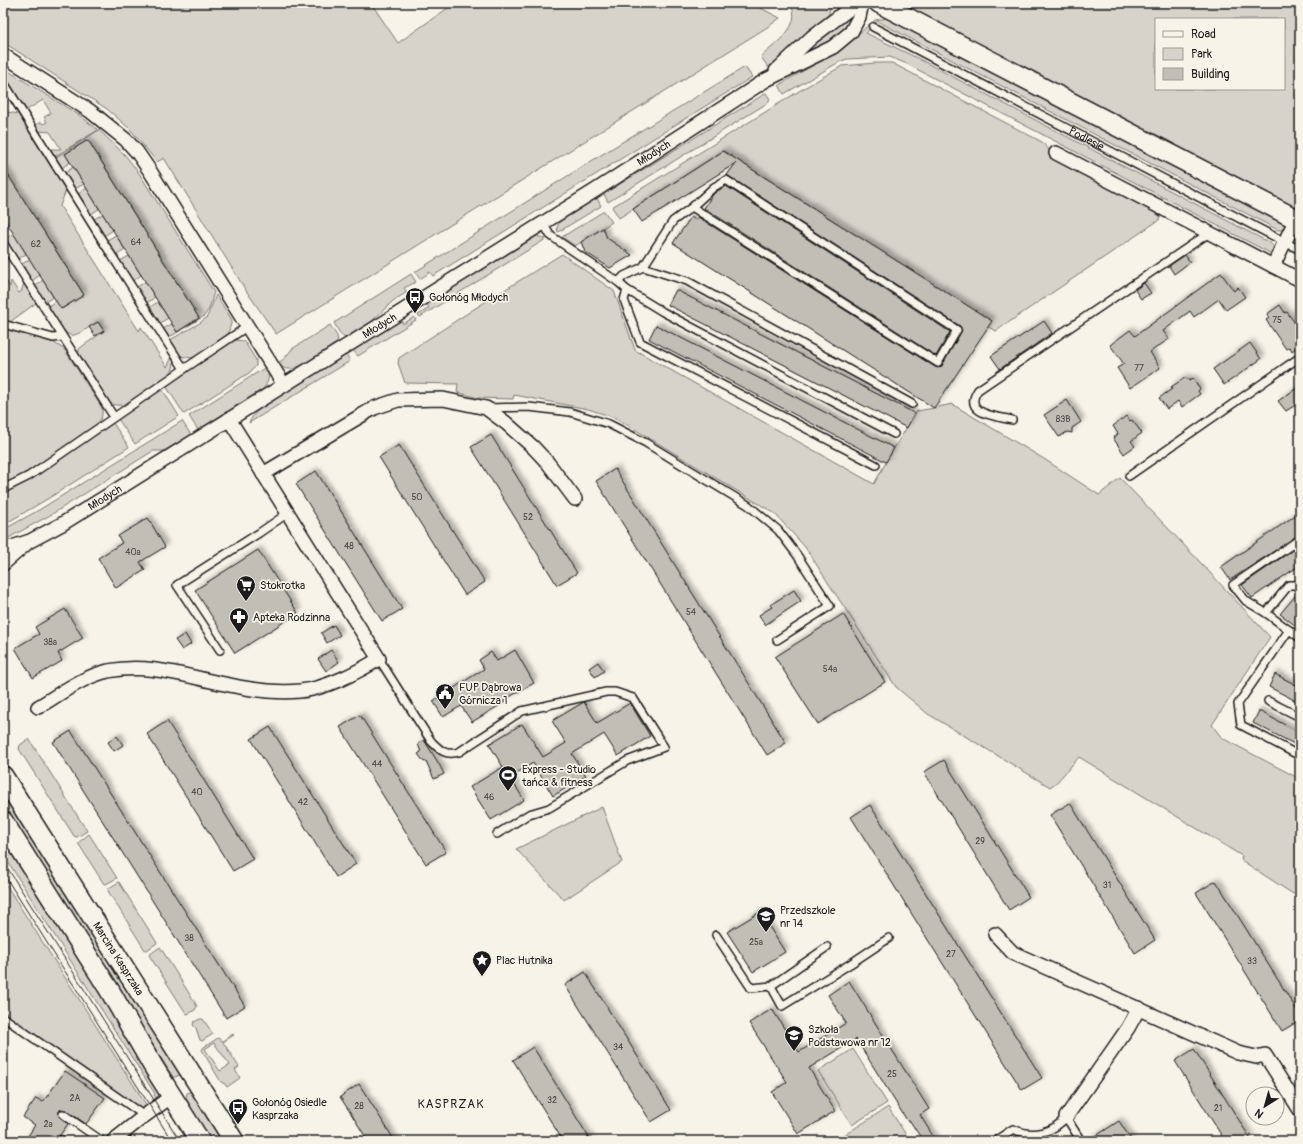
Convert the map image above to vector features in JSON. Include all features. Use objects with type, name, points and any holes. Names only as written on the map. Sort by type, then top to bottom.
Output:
[{"type":"street","name":"Młodych","points":[[766,80],[812,37],[857,3]]},
{"type":"street","name":"Młodych","points":[[3,550],[30,540],[62,524],[543,223],[766,80],[840,42],[851,32],[859,17],[862,3]]},
{"type":"street","points":[[879,3],[1298,220],[1284,242],[1273,266]]},
{"type":"street","points":[[3,55],[90,111],[126,140],[137,152],[284,385]]},
{"type":"street","points":[[1056,153],[1300,280]]},
{"type":"street","points":[[263,474],[374,408],[398,400],[443,398],[486,408],[506,423],[533,446],[548,462],[575,499]]},
{"type":"street","points":[[38,707],[84,679],[108,671],[133,668],[152,669],[171,671],[256,690],[301,691],[323,686],[349,676],[364,669],[379,659],[229,419]]},
{"type":"street","name":"Młodych","points":[[3,564],[30,540]]},
{"type":"street","name":"Marcina Kasprzaka","points":[[3,776],[234,1141]]},
{"type":"street","points":[[3,821],[110,991],[153,1066],[200,1141]]},
{"type":"street","points":[[995,934],[1013,953],[1238,1053],[1256,1057],[1265,1055],[1300,1110]]},
{"type":"street","points":[[1066,1117],[1128,1028],[1139,1008]]},
{"type":"street","points":[[113,1141],[194,1078]]},
{"type":"lane","name":"Podlesie","points":[[873,27],[1300,250]]},
{"type":"lane","points":[[3,81],[184,368]]},
{"type":"lane","points":[[618,282],[624,276],[643,266],[673,220],[692,207],[714,187],[726,180],[957,330],[938,362],[692,207]]},
{"type":"lane","points":[[543,223],[550,235],[554,238],[618,282],[627,290],[663,312],[894,434]]},
{"type":"lane","points":[[1012,420],[985,414],[978,410],[974,405],[973,400],[978,390],[1206,235],[1208,232]]},
{"type":"lane","points":[[3,243],[114,417]]},
{"type":"lane","points":[[643,266],[687,281],[912,404]]},
{"type":"lane","points":[[627,290],[624,300],[640,342],[876,465]]},
{"type":"lane","points":[[3,324],[53,338],[62,337]]},
{"type":"lane","points":[[3,489],[29,476],[184,368],[248,326]]},
{"type":"lane","points":[[1129,476],[1300,357]]},
{"type":"lane","points":[[486,408],[529,407],[570,412],[609,424],[646,443],[748,505],[778,530],[797,555],[830,606],[777,640]]},
{"type":"lane","points":[[220,650],[177,585],[288,513]]},
{"type":"lane","points":[[1300,538],[1233,585],[1246,601],[1266,613],[1300,638]]},
{"type":"lane","points":[[1266,613],[1289,585],[1300,585]]},
{"type":"lane","points":[[1289,630],[1238,704],[1241,725],[1300,756]]},
{"type":"lane","points":[[379,659],[431,741],[443,752],[452,754],[459,752],[522,711],[606,692],[614,692],[633,698],[664,746],[627,761],[549,808],[529,814],[497,834]]},
{"type":"lane","points":[[1268,701],[1300,717]]},
{"type":"lane","points":[[716,935],[751,988],[771,986],[827,947]]},
{"type":"lane","points":[[771,986],[782,1006],[889,938]]},
{"type":"lane","points":[[3,1017],[143,1117]]},
{"type":"lane","points":[[63,1114],[102,1141]]},
{"type":"lane","points":[[995,1141],[1013,1129],[1020,1133],[1032,1134],[1047,1131],[1061,1123],[1066,1117],[1081,1141]]},
{"type":"green space","points":[[3,3],[371,3],[398,43],[455,3],[751,3],[780,18],[276,334],[245,289],[164,158],[157,162],[130,129],[107,109],[3,42]]},
{"type":"green space","points":[[790,3],[831,3],[829,13],[826,18],[780,59],[768,67],[761,57],[780,40],[791,27],[793,11]]},
{"type":"green space","points":[[897,3],[1300,3],[1300,212]]},
{"type":"green space","points":[[852,15],[849,23],[837,37],[821,47],[796,59],[808,46]]},
{"type":"green space","points":[[888,18],[1284,223],[1285,228],[1283,230],[1278,230],[877,21],[866,33],[919,59],[1270,243],[1274,248],[1273,253],[1272,254],[907,64],[890,57],[847,59],[841,61],[784,94],[779,85],[846,44],[875,20]]},
{"type":"green space","points":[[892,63],[1042,142],[1053,154],[1161,211],[1159,220],[996,331],[988,327],[991,321],[723,151],[619,218],[612,207],[842,66]]},
{"type":"green space","points":[[745,67],[752,77],[433,276],[430,272],[420,279],[415,272],[601,155]]},
{"type":"green space","points":[[5,69],[79,115],[98,130],[54,157],[49,149],[61,149],[50,132],[38,131],[35,125],[41,122],[43,124],[47,122],[44,117],[51,113],[43,100],[25,111],[3,75],[3,71]]},
{"type":"green space","points":[[766,93],[770,99],[769,102],[608,202],[604,194]]},
{"type":"green space","points":[[3,111],[18,114],[66,190],[60,206],[139,331],[141,327],[167,367],[172,357],[174,366],[169,375],[129,403],[124,405],[114,405],[109,403],[78,355],[80,348],[104,331],[98,322],[79,333],[70,335],[66,333],[59,325],[48,306],[56,301],[62,309],[84,295],[3,167]]},
{"type":"green space","points":[[99,130],[124,154],[137,170],[214,292],[209,309],[204,316],[173,335],[168,337],[163,329],[172,324],[177,332],[199,318],[88,140],[65,154],[70,162],[62,168],[55,158]]},
{"type":"green space","points":[[73,167],[84,184],[75,189],[65,173]]},
{"type":"green space","points":[[87,188],[99,209],[91,214],[78,194]]},
{"type":"green space","points":[[597,198],[601,206],[558,232],[557,228],[559,222]]},
{"type":"green space","points":[[604,211],[612,222],[575,246],[562,237]]},
{"type":"green space","points":[[103,214],[113,230],[104,236],[94,219]]},
{"type":"green space","points":[[14,233],[26,254],[18,259],[5,239]]},
{"type":"green space","points":[[116,235],[125,250],[117,255],[107,240]]},
{"type":"green space","points":[[537,236],[546,239],[420,317],[418,315],[429,308],[427,304]]},
{"type":"green space","points":[[562,254],[614,291],[635,350],[874,484],[917,411],[952,404],[1044,459],[1099,495],[1120,478],[1270,637],[1212,725],[1222,738],[1300,779],[1300,893],[1293,894],[1241,860],[1242,856],[1079,757],[1057,782],[1050,787],[928,714],[896,687],[805,547],[774,513],[616,418],[588,409],[514,395],[513,399],[478,398],[457,392],[458,384],[405,383],[398,363],[399,358]]},
{"type":"green space","points":[[129,256],[141,275],[133,281],[120,261]]},
{"type":"green space","points":[[30,259],[40,275],[32,281],[22,264]]},
{"type":"green space","points":[[411,274],[416,282],[404,288],[407,292],[393,301],[371,322],[345,338],[341,335],[334,323]]},
{"type":"green space","points":[[3,276],[10,287],[11,281],[19,293],[21,292],[24,283],[36,303],[10,322],[3,320]]},
{"type":"green space","points":[[43,280],[53,297],[45,302],[35,286]]},
{"type":"green space","points":[[145,282],[155,297],[147,303],[137,287]]},
{"type":"green space","points":[[216,295],[232,320],[228,334],[200,355],[191,358],[180,356],[170,340],[200,323],[207,317]]},
{"type":"green space","points":[[158,302],[168,318],[160,323],[150,307]]},
{"type":"green space","points":[[414,317],[416,320],[358,356],[353,350],[401,320],[403,324]]},
{"type":"green space","points":[[330,325],[337,336],[338,342],[300,366],[289,369],[281,367],[278,363],[284,359],[292,349]]},
{"type":"green space","points":[[3,328],[53,342],[65,350],[102,408],[102,416],[94,427],[22,475],[3,485]]},
{"type":"green space","points":[[236,340],[244,341],[256,360],[256,366],[249,373],[184,414],[166,386]]},
{"type":"green space","points":[[346,354],[350,361],[249,423],[260,408]]},
{"type":"green space","points":[[266,367],[268,378],[267,384],[263,389],[198,430],[189,416]]},
{"type":"green space","points":[[162,389],[179,416],[135,444],[118,419]]},
{"type":"green space","points":[[182,421],[191,435],[164,451],[153,451],[52,514],[3,541],[3,530],[39,510]]},
{"type":"green space","points":[[113,423],[129,447],[49,498],[3,525],[3,494],[30,480]]},
{"type":"green space","points":[[29,739],[87,831],[77,837],[74,836],[19,749],[20,745]]},
{"type":"green space","points":[[3,790],[181,1073],[180,1075],[173,1077],[3,808]]},
{"type":"green space","points":[[602,807],[622,862],[564,900],[516,849]]},
{"type":"green space","points":[[89,834],[117,878],[106,884],[104,884],[78,843]]},
{"type":"green space","points":[[3,836],[162,1088],[161,1094],[156,1098],[154,1095],[155,1094],[3,854]]},
{"type":"green space","points":[[3,880],[147,1106],[140,1109],[136,1107],[3,1013]]},
{"type":"green space","points":[[119,882],[157,943],[147,950],[145,950],[108,891],[109,888]]},
{"type":"green space","points":[[160,947],[197,1006],[195,1010],[188,1014],[149,955]]},
{"type":"green space","points":[[203,1019],[213,1034],[202,1041],[200,1040],[196,1028],[193,1025],[194,1022]]},
{"type":"green space","points":[[233,1034],[234,1035],[223,1042],[239,1067],[235,1070],[240,1078],[227,1087],[221,1082],[202,1050],[218,1038],[222,1041]],"holes":[[[214,1043],[230,1065],[220,1071],[205,1049]]]},
{"type":"green space","points":[[853,1049],[887,1103],[852,1125],[818,1071]]},
{"type":"green space","points":[[191,1091],[225,1141],[208,1141],[186,1098],[187,1093]]},
{"type":"green space","points":[[888,1107],[910,1141],[835,1141]]},
{"type":"building","points":[[88,140],[199,318],[177,332],[65,154]]},
{"type":"building","points":[[723,151],[992,321],[934,408],[673,243],[691,217],[696,220],[698,217],[935,367],[938,368],[942,366],[962,330],[960,326],[727,175],[736,163],[642,222],[633,209]]},
{"type":"building","points":[[3,167],[84,295],[61,309],[3,217]]},
{"type":"building","points":[[726,186],[950,332],[936,356],[704,208],[714,193]]},
{"type":"building","points":[[603,228],[607,238],[632,255],[610,268],[585,252],[581,242]]},
{"type":"building","points":[[1185,255],[1190,262],[1174,274],[1169,266]]},
{"type":"building","points":[[1221,273],[1234,291],[1238,287],[1245,297],[1226,310],[1219,299],[1194,317],[1190,311],[1163,331],[1169,339],[1150,352],[1160,368],[1130,388],[1117,368],[1124,364],[1110,345],[1130,330],[1135,336]]},
{"type":"building","points":[[1144,283],[1151,293],[1141,299],[1135,290]]},
{"type":"building","points":[[676,290],[914,413],[907,428],[668,305]]},
{"type":"building","points":[[1280,305],[1300,330],[1300,345],[1292,351],[1290,347],[1286,349],[1266,320],[1269,318],[1267,314]]},
{"type":"building","points":[[1044,321],[1052,333],[1000,369],[991,356]]},
{"type":"building","points":[[98,322],[104,331],[95,336],[89,327]]},
{"type":"building","points":[[656,325],[894,448],[886,462],[649,339]]},
{"type":"building","points":[[1250,343],[1261,359],[1224,385],[1213,369]]},
{"type":"building","points":[[1186,377],[1189,381],[1193,378],[1200,389],[1198,391],[1200,394],[1182,407],[1178,401],[1167,409],[1159,398],[1172,389],[1171,387]]},
{"type":"building","points":[[1300,386],[1300,402],[1286,411],[1278,401]]},
{"type":"building","points":[[1067,400],[1081,422],[1072,428],[1072,433],[1067,432],[1059,437],[1044,415]]},
{"type":"building","points":[[1126,416],[1130,421],[1132,420],[1142,433],[1131,441],[1135,446],[1124,454],[1113,438],[1118,434],[1113,426]]},
{"type":"building","points":[[491,435],[577,573],[557,585],[471,447]]},
{"type":"building","points":[[399,445],[485,582],[465,595],[379,457]]},
{"type":"building","points":[[615,469],[786,743],[767,755],[596,481]]},
{"type":"building","points":[[316,471],[402,609],[382,621],[296,484]]},
{"type":"building","points":[[1300,512],[1300,534],[1230,580],[1221,567]]},
{"type":"building","points":[[148,518],[165,547],[140,562],[145,570],[116,588],[98,558],[122,543],[118,536]]},
{"type":"building","points":[[1300,545],[1300,565],[1252,598],[1242,585]]},
{"type":"building","name":"Stokrotka","points":[[258,550],[298,613],[235,653],[195,590]]},
{"type":"building","points":[[794,590],[801,601],[765,625],[759,615],[772,607],[770,605]]},
{"type":"building","points":[[1300,590],[1300,629],[1280,614]]},
{"type":"building","points":[[65,609],[83,638],[58,653],[62,661],[33,678],[15,648],[39,634],[35,627]]},
{"type":"building","points":[[843,614],[885,682],[818,724],[775,657]]},
{"type":"building","points":[[334,625],[340,635],[327,643],[321,633]]},
{"type":"building","points":[[185,634],[191,644],[182,650],[175,640]]},
{"type":"building","points":[[331,650],[339,662],[326,671],[318,659]]},
{"type":"building","points":[[515,650],[534,683],[504,700],[505,702],[472,722],[461,706],[443,717],[433,701],[484,669],[479,660],[491,652],[497,661]]},
{"type":"building","points":[[598,662],[604,671],[595,677],[589,668]]},
{"type":"building","points":[[1275,674],[1300,687],[1300,703],[1269,687]]},
{"type":"building","points":[[584,702],[597,723],[630,703],[650,736],[618,756],[604,734],[572,754],[586,776],[553,796],[533,763],[510,777],[524,800],[491,820],[470,787],[503,767],[489,744],[522,724],[543,757],[566,743],[552,721]]},
{"type":"building","points":[[1259,711],[1300,733],[1300,747],[1253,723]]},
{"type":"building","points":[[360,715],[446,852],[426,864],[340,727]]},
{"type":"building","points":[[167,721],[253,859],[233,871],[147,734]]},
{"type":"building","points":[[270,727],[356,864],[336,877],[251,739]]},
{"type":"building","points":[[71,731],[245,1006],[226,1018],[53,742]]},
{"type":"building","points":[[117,736],[123,745],[114,751],[108,742]]},
{"type":"building","points":[[424,740],[444,774],[434,779],[426,761],[424,762],[418,754],[421,752],[418,744]]},
{"type":"building","points":[[944,760],[1029,897],[1009,910],[924,772]]},
{"type":"building","points":[[1070,803],[1155,940],[1135,953],[1050,815]]},
{"type":"building","points":[[870,805],[1042,1078],[1022,1090],[851,817]]},
{"type":"building","points":[[1216,881],[1300,1015],[1300,1020],[1282,1031],[1196,893]]},
{"type":"building","points":[[760,912],[785,952],[753,972],[727,932]]},
{"type":"building","points":[[585,972],[671,1110],[651,1122],[565,985]]},
{"type":"building","points":[[849,981],[929,1109],[920,1115],[936,1141],[923,1141],[910,1121],[908,1122],[856,1039],[809,1068],[835,1111],[798,1134],[772,1092],[787,1082],[749,1023],[772,1009],[799,1052],[846,1023],[828,995]]},
{"type":"building","points":[[533,1047],[591,1141],[563,1141],[513,1060]]},
{"type":"building","points":[[1194,1049],[1252,1141],[1225,1141],[1175,1061]]},
{"type":"building","points":[[65,1071],[105,1098],[86,1124],[66,1110],[61,1109],[59,1111],[59,1116],[68,1124],[57,1137],[56,1141],[25,1141],[35,1125],[23,1117],[36,1098],[43,1102]]},
{"type":"building","points":[[359,1084],[395,1141],[368,1141],[340,1097]]},
{"type":"building","points":[[1119,1121],[1132,1141],[1088,1141]]},
{"type":"tram line","points":[[3,861],[180,1141]]},
{"type":"tram line","points":[[3,873],[172,1141]]},
{"type":"place","name":"Gołonóg Młodych","points":[[415,314]]},
{"type":"place","name":"Stokrotka","points":[[246,602]]},
{"type":"place","name":"Apteka Rodzinna","points":[[239,634]]},
{"type":"place","name":"FUP Dąbrowa Górnicza 1","points":[[445,710]]},
{"type":"place","name":"Express - Studio tańca & fitness","points":[[508,792]]},
{"type":"place","name":"Przedszkole nr 14","points":[[766,933]]},
{"type":"place","name":"Plac Hutnika","points":[[482,977]]},
{"type":"place","name":"Szkoła Podstawowa nr 12","points":[[794,1052]]},
{"type":"place","name":"Gołonóg Osiedle Kasprzaka","points":[[238,1125]]},
{"type":"district","name":"KASPRZAK","points":[[451,1104]]}]
